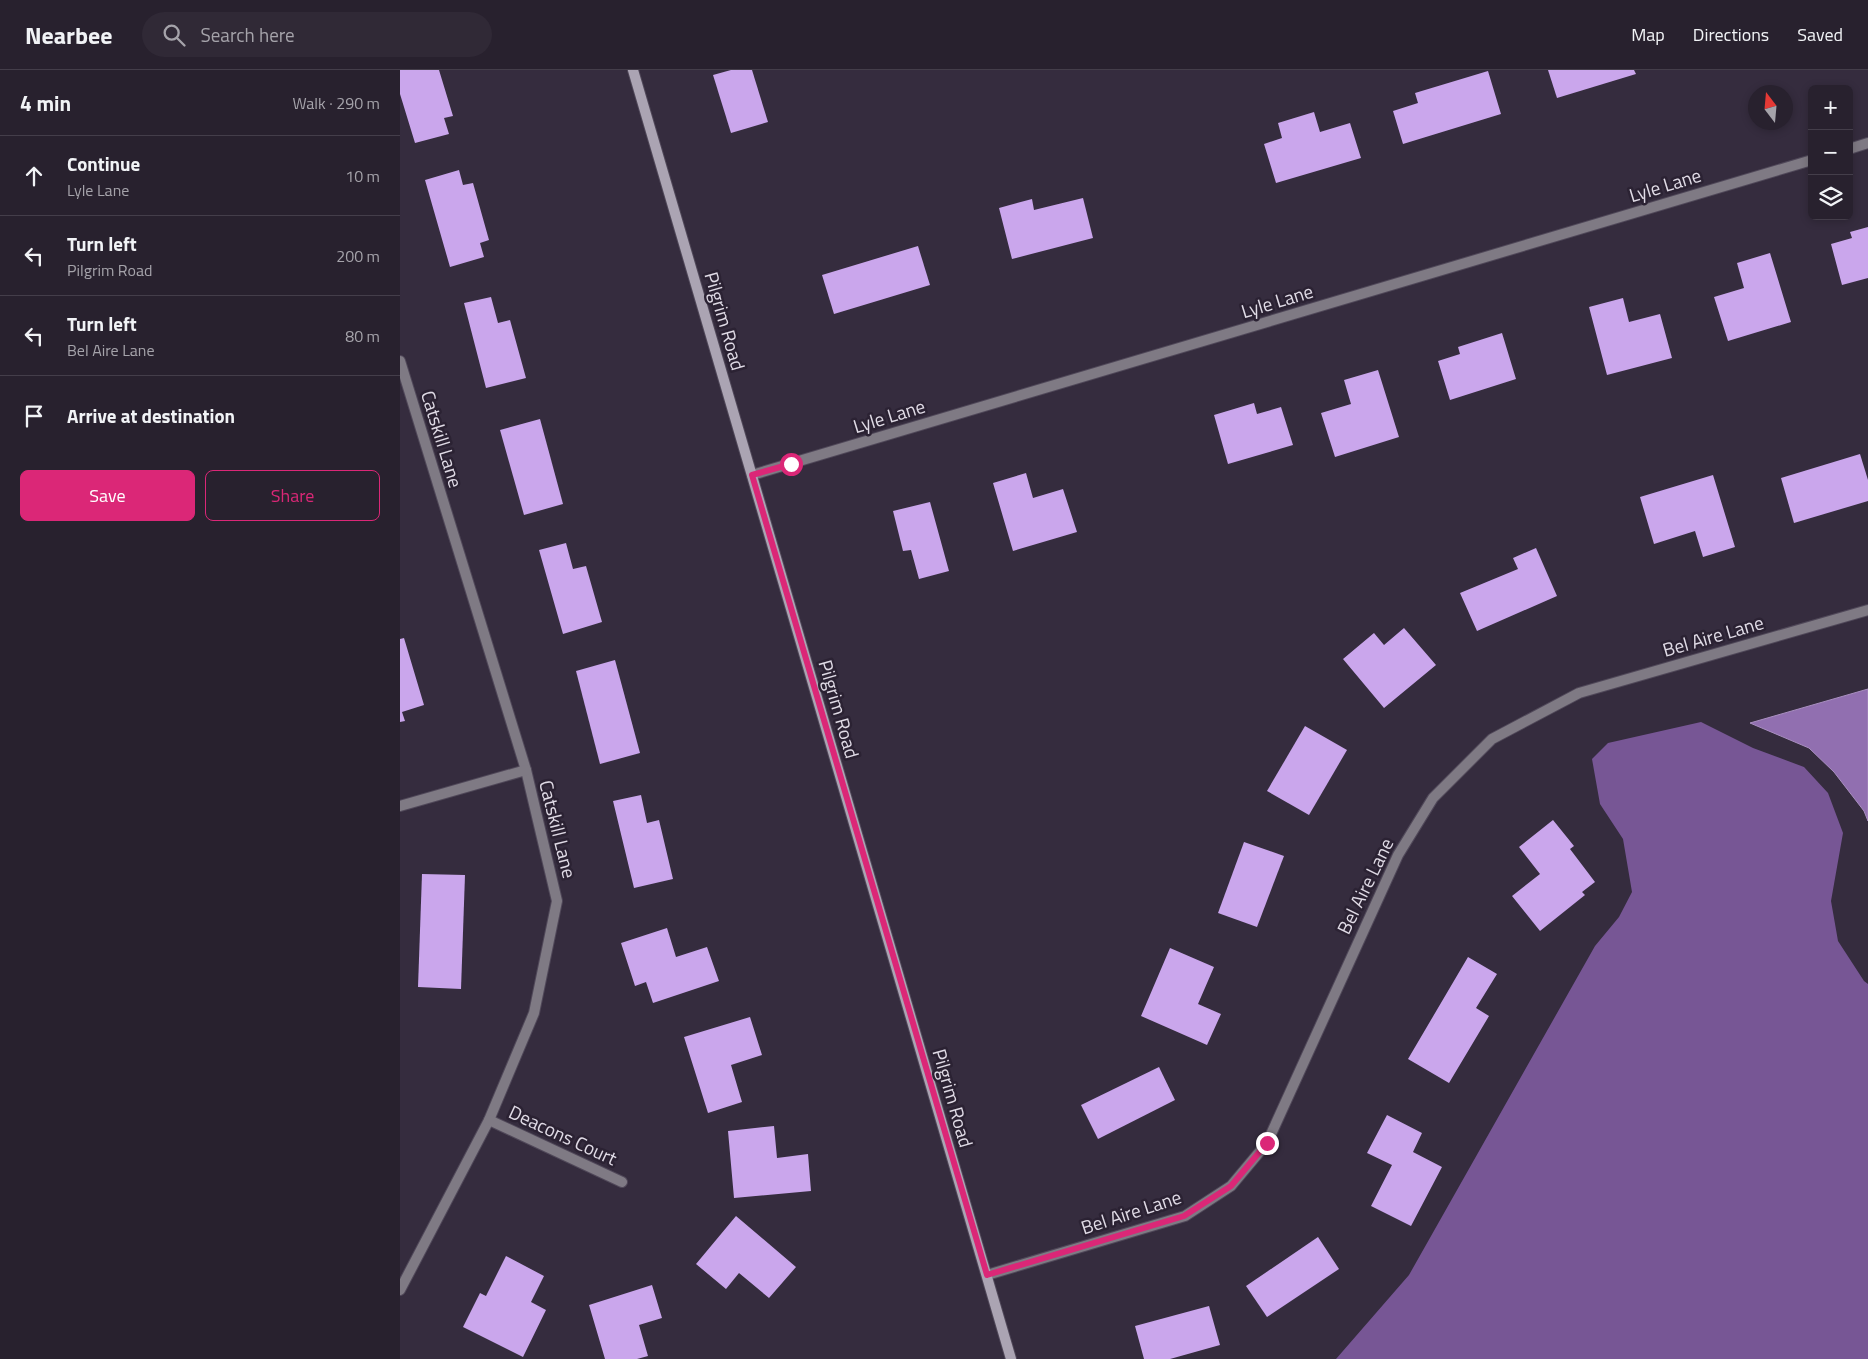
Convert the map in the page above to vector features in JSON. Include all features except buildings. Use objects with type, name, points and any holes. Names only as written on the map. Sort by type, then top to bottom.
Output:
[{"type":"street","name":"Pilgrim Road","points":[[633,70],[1011,1359]]},
{"type":"street","points":[[1853,148],[1868,143]]},
{"type":"street","name":"Lyle Lane","points":[[752,475],[1808,161]]},
{"type":"street","name":"Catskill Lane","points":[[400,361],[526,770],[557,901],[534,1013],[489,1120],[400,1290]]},
{"type":"street","name":"Bel Aire Lane","points":[[987,1275],[1184,1216],[1231,1186],[1267,1143],[1398,854],[1434,798],[1492,739],[1579,693],[1868,610]]},
{"type":"street","points":[[400,806],[526,770]]},
{"type":"street","name":"Deacons Court","points":[[489,1120],[622,1182]]},
{"type":"shaded area","points":[[1868,689],[1868,821],[1864,811],[1834,772],[1809,748],[1750,723]]},
{"type":"shaded area","points":[[1701,722],[1753,748],[1804,767],[1828,793],[1843,833],[1831,901],[1838,941],[1864,981],[1868,984],[1868,1359],[1336,1359],[1409,1275],[1595,946],[1619,917],[1632,892],[1623,839],[1600,804],[1592,759],[1608,743]]},
{"type":"route","points":[[791,464],[752,475],[987,1275],[1184,1216],[1231,1186],[1267,1143]]}]
